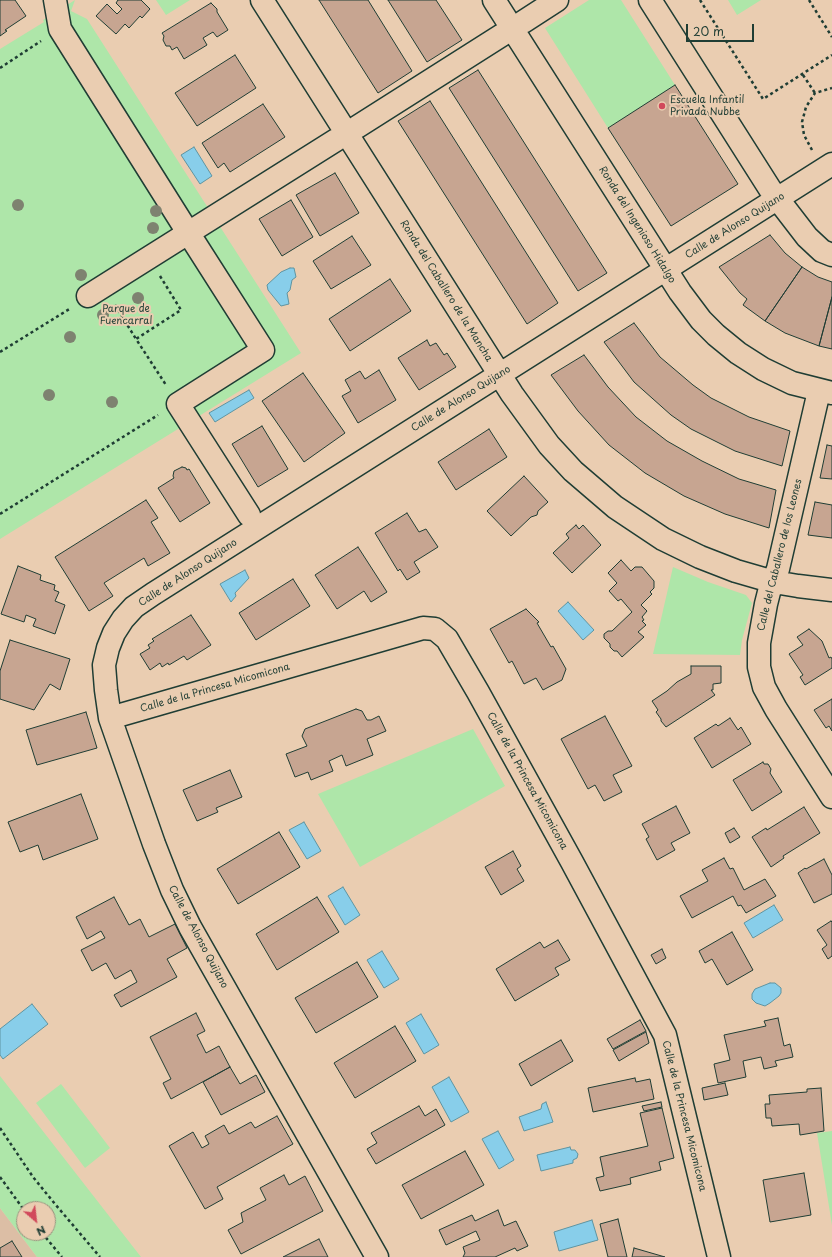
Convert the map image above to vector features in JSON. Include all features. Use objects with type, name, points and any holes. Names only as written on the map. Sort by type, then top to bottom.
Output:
[{"type":"street","points":[[55,0],[60,29],[263,350],[178,404],[249,515]]},
{"type":"street","name":"Ronda del Caballero de la Mancha","points":[[262,0],[500,375],[528,417],[572,470],[615,507],[663,539],[700,557],[736,571],[774,582],[832,590]]},
{"type":"street","name":"Ronda del Ingenioso Hidalgo","points":[[494,0],[680,292],[701,320],[716,335],[738,353],[763,369],[792,383],[826,392]]},
{"type":"street","points":[[522,22],[557,0]]},
{"type":"street","points":[[650,0],[777,199],[807,237],[822,251],[832,254]]},
{"type":"street","points":[[357,127],[502,35]]},
{"type":"street","points":[[96,292],[336,140]]},
{"type":"street","name":"Calle de Alonso Quijano","points":[[377,1257],[184,915],[172,890],[154,844],[110,718],[104,665],[108,648],[114,633],[123,619],[134,607],[832,164]]},
{"type":"street","name":"Calle del Caballero de los Leones","points":[[826,392],[778,569],[768,598],[759,643],[759,667],[764,687],[776,709],[832,797]]},
{"type":"street","name":"Calle de la Princesa Micomicona","points":[[110,718],[423,628],[435,628],[446,639],[478,692],[665,1035],[719,1257]]},
{"type":"path","points":[[700,0],[763,100],[832,55]]},
{"type":"path","points":[[809,0],[832,37]]},
{"type":"path","points":[[0,68],[60,29]]},
{"type":"path","points":[[803,75],[815,93]]},
{"type":"path","points":[[813,152],[804,135],[802,122],[806,107],[815,93],[832,88]]},
{"type":"path","points":[[136,339],[181,310],[149,258]]},
{"type":"path","points":[[0,352],[96,292],[136,339],[178,404],[0,514]]},
{"type":"path","points":[[0,1128],[33,1177],[100,1257]]},
{"type":"path","points":[[0,1177],[17,1201]]},
{"type":"path","points":[[49,1241],[62,1257]]},
{"type":"shaded area","points":[[0,1208],[16,1229],[16,1241],[25,1241],[37,1257],[0,1257]]},
{"type":"green space","name":"Parque de Fuencarral","points":[[75,0],[71,11],[87,19],[301,353],[0,539],[0,49],[44,22],[43,20]]},
{"type":"green space","points":[[156,0],[190,0],[166,15]]},
{"type":"green space","points":[[589,0],[621,0],[675,85],[608,128],[545,28]]},
{"type":"green space","points":[[728,0],[761,0],[737,15]]},
{"type":"green space","points":[[673,567],[708,582],[746,595],[752,603],[742,640],[740,655],[653,654]]},
{"type":"green space","points":[[473,729],[505,786],[360,867],[318,794]]},
{"type":"green space","points":[[0,1076],[141,1257],[37,1257],[25,1241],[56,1241],[56,1201],[16,1201],[16,1229],[0,1208]]},
{"type":"green space","points":[[61,1084],[110,1148],[85,1168],[36,1103]]},
{"type":"green space","points":[[832,1131],[832,1225],[817,1133]]},
{"type":"water","points":[[194,147],[212,176],[200,184],[181,155]]},
{"type":"water","points":[[294,268],[296,277],[292,280],[290,290],[287,293],[289,304],[281,306],[268,290],[267,285],[281,272]]},
{"type":"water","points":[[249,390],[254,398],[215,422],[209,413]]},
{"type":"water","points":[[245,570],[249,578],[235,593],[236,596],[231,602],[220,584]]},
{"type":"water","points":[[568,602],[594,630],[583,640],[558,611]]},
{"type":"water","points":[[304,822],[321,851],[307,859],[289,830]]},
{"type":"water","points":[[343,887],[360,915],[345,925],[328,896]]},
{"type":"water","points":[[774,905],[783,920],[753,938],[744,923]]},
{"type":"water","points":[[382,951],[399,979],[384,988],[367,960]]},
{"type":"water","points":[[770,983],[775,983],[781,988],[781,993],[779,996],[765,1006],[756,1003],[752,999],[752,994],[755,989]]},
{"type":"water","points":[[32,1004],[48,1024],[3,1059],[0,1055],[0,1029]]},
{"type":"water","points":[[421,1014],[439,1045],[424,1054],[406,1023]]},
{"type":"water","points":[[449,1077],[469,1112],[451,1122],[432,1087]]},
{"type":"water","points":[[546,1102],[553,1122],[524,1131],[519,1117],[541,1109],[542,1104]]},
{"type":"water","points":[[498,1131],[514,1160],[499,1169],[482,1139]]},
{"type":"water","points":[[570,1147],[571,1150],[575,1150],[578,1154],[577,1158],[573,1160],[573,1163],[541,1171],[537,1155]]},
{"type":"water","points":[[592,1220],[598,1240],[559,1251],[554,1232]]},
{"type":"building","points":[[0,0],[15,0],[26,16],[5,30],[7,31],[0,36]]},
{"type":"building","points":[[118,0],[141,0],[150,9],[142,18],[140,16],[129,28],[125,24],[116,34],[96,16],[107,4],[117,14],[122,9],[116,3]]},
{"type":"building","points":[[319,0],[368,0],[412,71],[378,93]]},
{"type":"building","points":[[388,0],[436,0],[462,40],[427,62]]},
{"type":"building","points":[[211,3],[217,9],[217,12],[228,30],[217,37],[213,32],[203,38],[207,45],[184,59],[177,47],[172,50],[170,46],[166,46],[162,33]]},
{"type":"building","points":[[235,55],[256,88],[197,126],[175,93]]},
{"type":"building","points":[[478,70],[607,273],[578,291],[449,88]]},
{"type":"building","points":[[675,85],[738,184],[671,226],[608,128]]},
{"type":"building","points":[[430,101],[558,303],[527,324],[398,121]]},
{"type":"building","points":[[263,104],[285,137],[230,172],[224,163],[218,168],[202,143]]},
{"type":"building","points":[[335,173],[359,213],[320,236],[296,195]]},
{"type":"building","points":[[291,200],[313,237],[282,256],[259,219]]},
{"type":"building","points":[[770,235],[785,253],[802,267],[765,321],[743,305],[747,299],[740,293],[719,267]]},
{"type":"building","points":[[352,236],[371,265],[331,289],[313,261]]},
{"type":"building","points":[[802,267],[818,277],[832,282],[832,297],[819,346],[785,333],[765,321]]},
{"type":"building","points":[[390,279],[411,311],[350,351],[329,319]]},
{"type":"building","points":[[832,297],[832,349],[819,346]]},
{"type":"building","points":[[634,323],[660,357],[711,398],[749,417],[790,431],[782,466],[735,451],[691,429],[671,415],[634,382],[604,342]]},
{"type":"building","points":[[427,340],[430,346],[436,343],[444,355],[447,353],[456,367],[419,390],[398,358]]},
{"type":"building","points":[[584,355],[608,387],[636,417],[667,441],[702,461],[739,479],[776,490],[769,528],[725,514],[684,496],[645,473],[609,445],[578,411],[551,375]]},
{"type":"building","points":[[379,370],[396,400],[358,423],[342,396],[351,391],[345,380],[360,371],[365,379]]},
{"type":"building","points":[[303,373],[345,433],[304,462],[262,401]]},
{"type":"building","points":[[262,426],[288,469],[258,487],[232,444]]},
{"type":"building","points":[[489,429],[507,457],[456,490],[438,462]]},
{"type":"building","points":[[827,445],[832,446],[832,479],[820,478]]},
{"type":"building","points":[[182,467],[186,468],[187,470],[189,469],[210,503],[180,522],[158,488],[174,478],[174,471]]},
{"type":"building","points":[[524,476],[548,502],[538,511],[537,515],[531,517],[511,536],[487,511]]},
{"type":"building","points":[[146,500],[158,518],[151,522],[170,553],[148,566],[144,558],[104,583],[113,596],[89,611],[55,557]]},
{"type":"building","points":[[815,502],[832,505],[832,538],[808,535]]},
{"type":"building","points":[[407,513],[419,532],[426,529],[438,547],[414,562],[420,572],[407,580],[400,569],[398,571],[375,533]]},
{"type":"building","points":[[576,525],[579,529],[583,525],[601,545],[572,573],[553,553],[569,538],[566,534]]},
{"type":"building","points":[[358,547],[387,592],[371,602],[364,591],[337,609],[315,575]]},
{"type":"building","points":[[621,560],[631,571],[635,567],[642,567],[654,581],[654,588],[650,592],[652,594],[641,605],[647,611],[642,617],[644,620],[642,621],[646,625],[638,632],[644,637],[622,657],[617,651],[614,651],[610,647],[610,644],[604,638],[604,634],[608,631],[612,631],[632,612],[621,599],[618,601],[609,591],[617,583],[608,573]]},
{"type":"building","points":[[18,566],[41,575],[40,580],[55,585],[54,590],[59,592],[55,601],[65,605],[55,634],[33,626],[36,619],[26,615],[24,622],[1,614]]},
{"type":"building","points":[[293,579],[310,606],[256,640],[239,613]]},
{"type":"building","points":[[526,609],[539,622],[537,623],[551,647],[553,646],[566,669],[562,680],[543,690],[536,678],[524,684],[512,661],[509,663],[490,629]]},
{"type":"building","points":[[191,615],[211,645],[187,660],[184,656],[169,665],[168,663],[162,667],[160,663],[150,670],[140,654],[150,648],[148,645],[154,641],[152,639]]},
{"type":"building","points":[[809,629],[822,641],[829,658],[831,657],[832,659],[832,668],[805,685],[800,677],[803,675],[789,654],[803,645],[797,637]]},
{"type":"building","points":[[10,640],[70,659],[60,690],[50,684],[34,710],[0,699],[0,671]]},
{"type":"building","points":[[691,666],[721,666],[721,683],[713,684],[713,690],[711,690],[715,695],[666,727],[656,712],[658,710],[652,701],[677,682],[691,674]]},
{"type":"building","points":[[832,699],[832,731],[829,726],[826,728],[814,710]]},
{"type":"building","points":[[356,709],[362,711],[367,720],[371,720],[379,716],[386,731],[367,739],[373,755],[346,766],[342,755],[329,761],[333,771],[311,780],[308,772],[295,777],[286,754],[307,746],[302,736],[305,729]]},
{"type":"building","points":[[86,712],[97,748],[37,765],[26,730]]},
{"type":"building","points":[[605,716],[632,766],[613,775],[622,792],[604,801],[595,785],[588,789],[561,739]]},
{"type":"building","points":[[730,718],[738,730],[741,727],[751,744],[712,768],[694,738],[716,724],[718,726]]},
{"type":"building","points":[[763,762],[764,764],[768,764],[771,769],[770,773],[782,792],[752,811],[733,780]]},
{"type":"building","points":[[230,770],[242,797],[216,808],[218,812],[197,821],[183,790]]},
{"type":"building","points":[[81,794],[98,839],[43,860],[38,845],[20,852],[8,822]]},
{"type":"building","points":[[676,806],[690,833],[671,843],[675,850],[657,860],[646,839],[649,837],[642,824]]},
{"type":"building","points":[[804,807],[820,833],[783,856],[784,858],[771,867],[752,837],[766,828],[767,830]]},
{"type":"building","points":[[734,828],[740,837],[730,843],[725,833]]},
{"type":"building","points":[[279,832],[300,867],[238,904],[217,869]]},
{"type":"building","points":[[513,851],[521,866],[517,869],[524,881],[501,895],[485,867]]},
{"type":"building","points":[[724,858],[730,869],[733,868],[744,890],[765,879],[776,896],[746,913],[741,905],[738,906],[733,896],[692,918],[680,896],[708,881],[702,870]]},
{"type":"building","points":[[824,859],[832,875],[832,894],[814,903],[798,873]]},
{"type":"building","points":[[114,897],[129,925],[140,919],[149,937],[175,924],[187,948],[167,959],[177,977],[121,1007],[114,995],[137,982],[131,970],[115,979],[106,963],[92,971],[81,950],[105,938],[101,931],[87,939],[76,917]]},
{"type":"building","points":[[317,897],[339,932],[277,970],[256,934]]},
{"type":"building","points":[[831,921],[832,956],[828,959],[822,949],[827,945],[817,930]]},
{"type":"building","points":[[732,932],[753,970],[727,985],[712,959],[705,963],[699,951]]},
{"type":"building","points":[[558,940],[570,960],[555,968],[559,975],[515,1001],[496,969],[540,942],[544,948]]},
{"type":"building","points":[[662,949],[666,958],[656,964],[651,955]]},
{"type":"building","points":[[357,962],[378,997],[316,1033],[295,998]]},
{"type":"building","points":[[196,1013],[205,1031],[197,1035],[206,1053],[219,1046],[230,1067],[171,1099],[163,1083],[171,1079],[150,1037]]},
{"type":"building","points":[[778,1018],[784,1046],[790,1044],[793,1057],[775,1061],[777,1066],[764,1069],[761,1057],[743,1061],[746,1077],[718,1083],[714,1064],[730,1060],[724,1035],[766,1026],[764,1021]]},
{"type":"building","points":[[640,1020],[646,1031],[613,1049],[607,1039]]},
{"type":"building","points":[[395,1026],[416,1061],[355,1098],[334,1063]]},
{"type":"building","points":[[646,1032],[649,1043],[619,1061],[613,1050]]},
{"type":"building","points":[[561,1040],[573,1061],[531,1086],[519,1064]]},
{"type":"building","points":[[230,1067],[240,1084],[256,1075],[265,1092],[221,1115],[203,1082]]},
{"type":"building","points":[[635,1078],[636,1082],[650,1079],[654,1099],[593,1112],[588,1088]]},
{"type":"building","points":[[725,1083],[728,1095],[704,1100],[702,1088]]},
{"type":"building","points":[[821,1088],[824,1131],[800,1135],[799,1124],[772,1126],[771,1118],[766,1118],[765,1104],[770,1104],[769,1095],[807,1092],[807,1089]]},
{"type":"building","points":[[661,1102],[662,1107],[644,1111],[642,1106]]},
{"type":"building","points":[[419,1106],[425,1116],[436,1109],[445,1125],[376,1164],[367,1149],[377,1143],[371,1133]]},
{"type":"building","points":[[662,1108],[674,1158],[659,1162],[661,1170],[630,1178],[631,1184],[600,1191],[596,1178],[604,1176],[600,1157],[648,1146],[640,1113]]},
{"type":"building","points":[[277,1116],[293,1144],[217,1187],[223,1199],[205,1209],[169,1146],[193,1132],[202,1148],[209,1144],[205,1136],[224,1125],[229,1134],[251,1122],[255,1128]]},
{"type":"building","points":[[465,1151],[484,1185],[421,1219],[402,1185]]},
{"type":"building","points":[[804,1173],[811,1215],[770,1222],[763,1180]]},
{"type":"building","points":[[284,1175],[289,1185],[305,1176],[323,1211],[241,1254],[228,1230],[243,1222],[241,1213],[266,1200],[260,1188]]},
{"type":"building","points":[[498,1210],[504,1226],[516,1221],[528,1246],[517,1251],[515,1248],[495,1257],[463,1257],[465,1253],[463,1247],[480,1240],[476,1231],[446,1245],[439,1230],[472,1215],[475,1221]]},
{"type":"building","points":[[618,1219],[627,1257],[608,1257],[600,1224]]},
{"type":"building","points":[[319,1239],[328,1257],[283,1257]]},
{"type":"building","points":[[12,1241],[22,1257],[0,1257],[0,1248]]},
{"type":"building","points":[[634,1248],[665,1257],[632,1257]]},
{"type":"place","name":"Escuela Infantil Privada Nubbe","points":[[662,106]]}]
